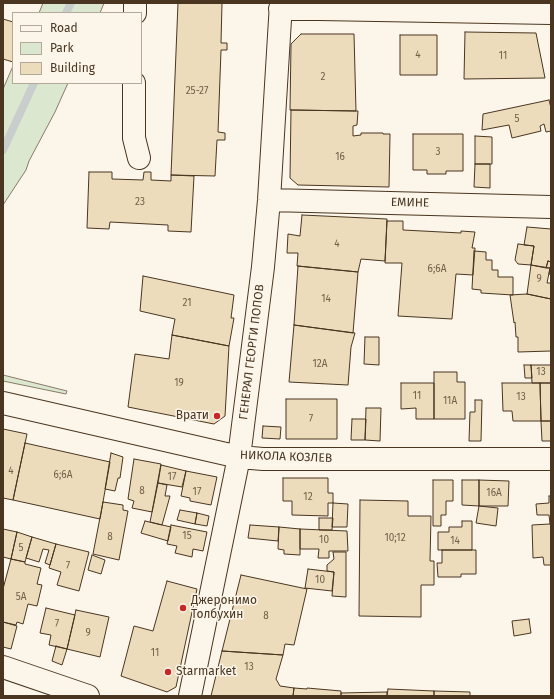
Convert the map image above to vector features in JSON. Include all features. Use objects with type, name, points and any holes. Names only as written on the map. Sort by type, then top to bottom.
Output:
[{"type":"street","points":[[280,6],[319,9],[550,13]]},
{"type":"street","name":"ГЕНЕРАЛ ГЕОРГИ ПОПОВ","points":[[190,696],[239,457],[263,267],[269,200],[280,6]]},
{"type":"street","points":[[134,84],[134,138],[139,158]]},
{"type":"street","name":"ЕМИНЕ","points":[[269,200],[551,207]]},
{"type":"street","name":"НИКОЛА КОЗЛЕВ","points":[[3,403],[239,457],[263,459],[551,459]]},
{"type":"street","points":[[3,667],[88,696]]},
{"type":"green space","points":[[43,3],[104,3],[100,12],[39,12]]},
{"type":"green space","points":[[12,68],[12,84],[68,84],[55,112],[29,161],[26,170],[3,205],[3,89]]},
{"type":"green space","points":[[3,375],[67,391],[66,394],[3,381]]},
{"type":"building","points":[[178,3],[222,3],[221,43],[227,43],[227,50],[221,50],[218,132],[225,133],[225,140],[217,140],[215,176],[171,175]]},
{"type":"building","points":[[3,19],[12,22],[12,62],[3,59]]},
{"type":"building","points":[[465,32],[536,33],[545,78],[464,79]]},
{"type":"building","points":[[301,34],[354,34],[356,111],[290,110],[291,44]]},
{"type":"building","points":[[400,35],[437,35],[437,75],[400,75]]},
{"type":"building","points":[[549,100],[551,108],[551,131],[546,132],[544,124],[540,126],[541,131],[512,138],[509,125],[482,130],[483,114]]},
{"type":"building","points":[[291,110],[358,111],[357,125],[353,126],[353,136],[361,135],[361,133],[390,134],[389,187],[298,185],[290,178]]},
{"type":"building","points":[[413,134],[463,134],[463,171],[446,171],[446,174],[427,174],[427,170],[413,170]]},
{"type":"building","points":[[475,136],[492,137],[492,164],[475,164]]},
{"type":"building","points":[[475,164],[490,164],[490,188],[474,187]]},
{"type":"building","points":[[89,172],[112,172],[112,179],[143,180],[144,172],[151,172],[151,180],[171,181],[171,175],[194,176],[191,232],[168,231],[168,225],[110,222],[109,229],[87,228]]},
{"type":"building","points":[[302,215],[387,219],[385,261],[361,259],[358,272],[297,266],[298,253],[287,253],[288,234],[300,236]]},
{"type":"building","points":[[387,221],[403,221],[403,230],[461,233],[461,231],[475,232],[472,248],[475,248],[473,275],[456,274],[452,319],[398,316],[402,263],[385,263]]},
{"type":"building","points":[[527,227],[551,229],[551,262],[548,261],[546,268],[531,265],[534,246],[524,245]]},
{"type":"building","points":[[518,244],[534,246],[531,265],[518,264],[515,260]]},
{"type":"building","points":[[474,251],[486,252],[486,260],[492,260],[492,270],[498,270],[498,277],[513,277],[513,295],[481,293],[481,290],[472,289]]},
{"type":"building","points":[[548,261],[551,262],[551,275],[549,274],[550,268],[546,268]]},
{"type":"building","points":[[531,265],[550,268],[547,283],[551,283],[551,299],[527,294]]},
{"type":"building","points":[[298,266],[358,272],[353,333],[294,325]]},
{"type":"building","points":[[143,276],[234,295],[231,318],[234,318],[229,346],[172,335],[175,319],[140,311]]},
{"type":"building","points":[[527,294],[551,299],[551,351],[518,352],[518,337],[516,337],[510,295]]},
{"type":"building","points":[[294,325],[355,333],[351,347],[348,385],[289,382]]},
{"type":"building","points":[[172,335],[229,346],[225,416],[214,424],[128,407],[135,354],[169,359]]},
{"type":"building","points":[[365,337],[379,337],[379,365],[364,364]]},
{"type":"building","points":[[524,365],[531,365],[532,378],[525,378]]},
{"type":"building","points":[[531,365],[551,365],[551,383],[532,383]]},
{"type":"building","points":[[434,372],[457,372],[457,382],[465,382],[465,419],[434,419]]},
{"type":"building","points":[[401,383],[434,383],[434,419],[416,419],[416,408],[401,409]]},
{"type":"building","points":[[502,383],[540,383],[541,421],[513,421],[512,411],[503,411]]},
{"type":"building","points":[[540,383],[551,383],[551,421],[541,421]]},
{"type":"building","points":[[286,399],[337,399],[337,439],[286,439]]},
{"type":"building","points":[[475,400],[482,400],[481,441],[469,441],[470,412],[475,412]]},
{"type":"building","points":[[366,408],[381,408],[380,441],[365,440]]},
{"type":"building","points":[[352,419],[366,419],[365,440],[351,440]]},
{"type":"building","points":[[541,421],[551,421],[551,441],[542,441]]},
{"type":"building","points":[[263,426],[281,427],[280,439],[262,438]]},
{"type":"building","points":[[3,429],[27,434],[13,500],[3,498]]},
{"type":"building","points":[[25,443],[110,462],[100,519],[13,500]]},
{"type":"building","points":[[111,453],[123,457],[120,478],[118,478],[115,491],[105,489]]},
{"type":"building","points":[[134,459],[161,464],[152,512],[132,508],[134,501],[128,499]]},
{"type":"building","points":[[161,465],[186,471],[182,487],[158,483]]},
{"type":"building","points":[[186,471],[217,477],[211,505],[190,501],[190,498],[181,496]]},
{"type":"building","points":[[283,478],[328,478],[328,493],[333,493],[333,503],[328,503],[328,516],[292,515],[292,501],[283,501]]},
{"type":"building","points":[[433,480],[453,480],[453,501],[446,501],[446,515],[441,515],[441,526],[433,526]]},
{"type":"building","points":[[462,480],[479,480],[479,506],[462,505]]},
{"type":"building","points":[[479,480],[509,481],[508,506],[479,506]]},
{"type":"building","points":[[158,483],[167,485],[165,496],[170,496],[162,525],[150,522]]},
{"type":"building","points":[[549,496],[551,496],[551,524],[549,515],[537,515],[536,504],[549,503]]},
{"type":"building","points":[[360,500],[408,501],[408,516],[431,516],[430,561],[434,561],[434,585],[421,585],[421,617],[359,616]]},
{"type":"building","points":[[103,502],[123,505],[123,510],[128,511],[119,560],[93,554]]},
{"type":"building","points":[[333,503],[348,504],[347,527],[332,527]]},
{"type":"building","points":[[479,506],[498,508],[496,526],[476,523]]},
{"type":"building","points":[[180,510],[197,513],[195,524],[177,520]]},
{"type":"building","points":[[197,513],[209,516],[207,526],[195,524]]},
{"type":"building","points":[[319,518],[333,518],[332,530],[319,530]]},
{"type":"building","points":[[145,521],[171,527],[168,541],[141,533]]},
{"type":"building","points":[[462,521],[472,521],[472,550],[438,550],[438,532],[449,532],[449,527],[462,527]]},
{"type":"building","points":[[551,524],[551,565],[544,565],[543,557],[533,558],[532,525]]},
{"type":"building","points":[[171,525],[207,532],[203,551],[193,549],[192,557],[175,553],[177,546],[167,544]]},
{"type":"building","points":[[250,525],[279,527],[278,541],[248,538]]},
{"type":"building","points":[[279,527],[300,529],[300,555],[284,554],[284,550],[278,549]]},
{"type":"building","points":[[3,529],[17,532],[11,559],[3,557]]},
{"type":"building","points":[[300,529],[347,531],[348,551],[329,551],[329,558],[318,558],[319,549],[300,549]]},
{"type":"building","points":[[17,532],[32,537],[25,562],[11,559]]},
{"type":"building","points":[[32,537],[56,544],[50,565],[45,563],[49,550],[43,549],[39,562],[26,558]]},
{"type":"building","points":[[56,544],[89,552],[79,591],[57,585],[61,572],[49,568]]},
{"type":"building","points":[[442,550],[476,550],[476,574],[461,574],[461,577],[438,577],[437,563],[442,563]]},
{"type":"building","points":[[333,552],[346,552],[346,597],[332,596],[334,572],[327,571],[327,565],[334,559]]},
{"type":"building","points":[[92,555],[105,560],[101,574],[88,570]]},
{"type":"building","points":[[11,559],[41,568],[37,584],[42,585],[37,606],[28,604],[23,624],[17,622],[16,625],[3,622],[3,589]]},
{"type":"building","points":[[308,569],[334,572],[332,591],[305,588]]},
{"type":"building","points":[[241,575],[307,589],[294,645],[285,644],[283,655],[222,651]]},
{"type":"building","points":[[167,581],[197,589],[176,687],[167,692],[121,676],[134,626],[153,631]]},
{"type":"building","points":[[46,608],[75,615],[67,649],[49,645],[51,635],[40,633]]},
{"type":"building","points":[[76,610],[109,617],[100,657],[67,649]]},
{"type":"building","points":[[529,619],[531,633],[514,636],[512,621]]},
{"type":"building","points":[[3,622],[17,626],[11,649],[3,647]]},
{"type":"building","points":[[56,646],[67,649],[62,665],[52,661]]},
{"type":"building","points":[[222,651],[283,655],[276,679],[280,686],[294,688],[293,696],[211,696]]},
{"type":"building","points":[[294,688],[341,691],[341,696],[293,696]]},
{"type":"building","points":[[388,689],[434,691],[434,696],[387,696]]},
{"type":"building","points":[[434,691],[470,692],[470,696],[434,696]]},
{"type":"building","points":[[387,692],[387,696],[341,696],[341,693]]},
{"type":"waterway","points":[[66,12],[71,3]]},
{"type":"waterway","points":[[3,150],[34,84]]},
{"type":"place","name":"Врати","points":[[217,416]]},
{"type":"place","name":"Джеронимо Толбухин","points":[[183,608]]},
{"type":"place","name":"Starmarket","points":[[168,672]]}]
